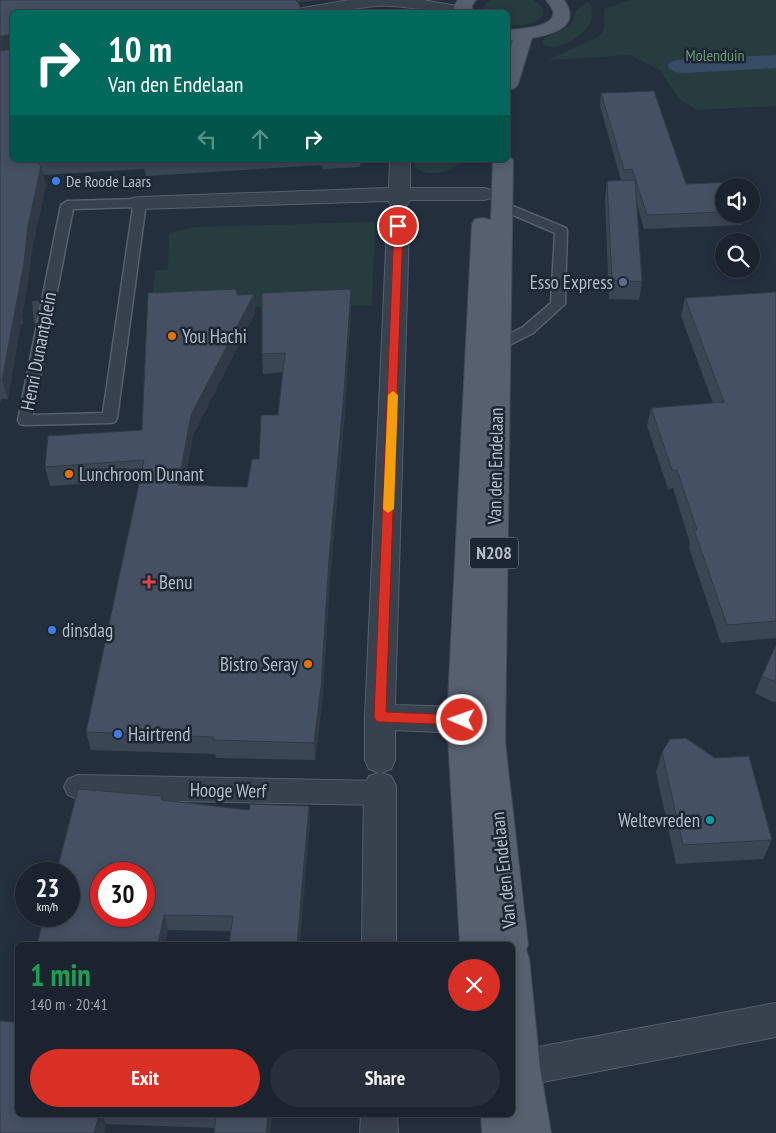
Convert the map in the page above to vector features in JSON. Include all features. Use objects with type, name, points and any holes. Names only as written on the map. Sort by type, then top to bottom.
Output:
[{"type":"main road","points":[[510,72],[516,35],[547,30],[558,22],[562,10],[555,0]]},
{"type":"main road","name":"Van den Endelaan","points":[[486,162],[493,200],[498,346],[490,742],[511,942]]},
{"type":"main road","name":"Van den Endelaan","points":[[477,942],[462,720],[493,200],[502,162]]},
{"type":"main road","points":[[515,991],[522,1068],[532,1133]]},
{"type":"main road","points":[[499,1117],[501,1133]]},
{"type":"street","points":[[320,10],[376,1],[402,1],[464,8]]},
{"type":"street","points":[[379,942],[380,717],[400,162]]},
{"type":"street","name":"Henri Dunantplein","points":[[140,203],[399,207],[493,200]]},
{"type":"street","points":[[380,717],[462,720]]},
{"type":"street","name":"Hooge Werf","points":[[78,787],[380,780]]},
{"type":"street","points":[[522,1068],[776,1020]]},
{"type":"street","points":[[379,1117],[379,1133]]},
{"type":"lane","points":[[493,200],[561,231],[558,304],[528,330],[498,346]]},
{"type":"lane","name":"Henri Dunantplein","points":[[140,203],[110,418],[25,420],[67,205],[140,203]]},
{"type":"green space","points":[[491,0],[534,0],[543,8],[543,15],[536,21],[527,24],[510,25],[510,10],[483,10],[486,3]]},
{"type":"green space","name":"Molenduin","points":[[628,0],[776,0],[776,106],[697,110],[679,99],[660,70],[630,55],[548,60],[598,37],[603,30],[605,9]]},
{"type":"green space","points":[[587,2],[591,5],[592,17],[589,25],[581,34],[560,46],[547,46],[542,42],[547,37],[568,26],[578,9]]},
{"type":"green space","points":[[412,162],[462,162],[452,168],[436,173],[421,171]]},
{"type":"green space","points":[[375,222],[372,305],[152,309],[155,271],[168,269],[169,233],[194,227]]},
{"type":"water","points":[[776,55],[776,68],[683,73],[675,72],[669,68],[668,63],[676,60]]},
{"type":"building","points":[[0,0],[296,0],[303,10],[10,10],[10,162],[37,162],[41,166],[28,226],[24,263],[2,380],[0,380],[0,51],[9,49],[9,35],[0,36]]},
{"type":"building","points":[[654,91],[686,184],[715,183],[715,212],[647,215],[632,169],[624,170],[601,93]]},
{"type":"building","points":[[635,180],[642,282],[612,280],[607,181]]},
{"type":"building","points":[[236,289],[237,295],[254,294],[191,415],[178,485],[247,487],[252,459],[259,459],[261,415],[278,415],[285,353],[262,354],[262,293],[351,289],[329,560],[321,686],[314,743],[213,740],[213,737],[86,732],[144,460],[45,467],[48,436],[142,430],[148,293]]},
{"type":"building","points":[[776,292],[776,621],[727,625],[694,530],[697,530],[677,470],[672,470],[651,408],[724,402],[685,298]]},
{"type":"building","points":[[776,645],[776,682],[762,676]]},
{"type":"building","name":"Weltevreden","points":[[686,738],[715,758],[749,756],[772,840],[683,845],[662,752],[670,739]]},
{"type":"building","points":[[78,789],[162,796],[161,800],[249,810],[250,804],[309,806],[297,942],[229,942],[233,916],[164,915],[159,942],[38,942],[41,927],[80,927],[80,862],[59,862]]},
{"type":"building","points":[[0,1021],[15,1022],[15,1117],[98,1117],[94,1133],[0,1133]]},
{"type":"building","points":[[216,1117],[268,1117],[266,1133],[214,1133]]},
{"type":"tunnel","points":[[0,315],[46,311]]},
{"type":"slow traffic","points":[[388,509],[393,395]]},
{"type":"place","name":"De Roode Laars","points":[[56,181]]},
{"type":"place","name":"Esso Express","points":[[623,282]]},
{"type":"place","name":"You Hachi","points":[[172,336]]},
{"type":"place","name":"Lunchroom Dunant","points":[[69,474]]},
{"type":"place","name":"Benu","points":[[149,582]]},
{"type":"place","name":"dinsdag","points":[[52,630]]},
{"type":"place","name":"Bistro Seray","points":[[308,664]]},
{"type":"place","name":"Hairtrend","points":[[118,734]]},
{"type":"place","name":"Weltevreden","points":[[710,820]]},
{"type":"route","points":[[398,226],[380,717],[462,720]]}]
